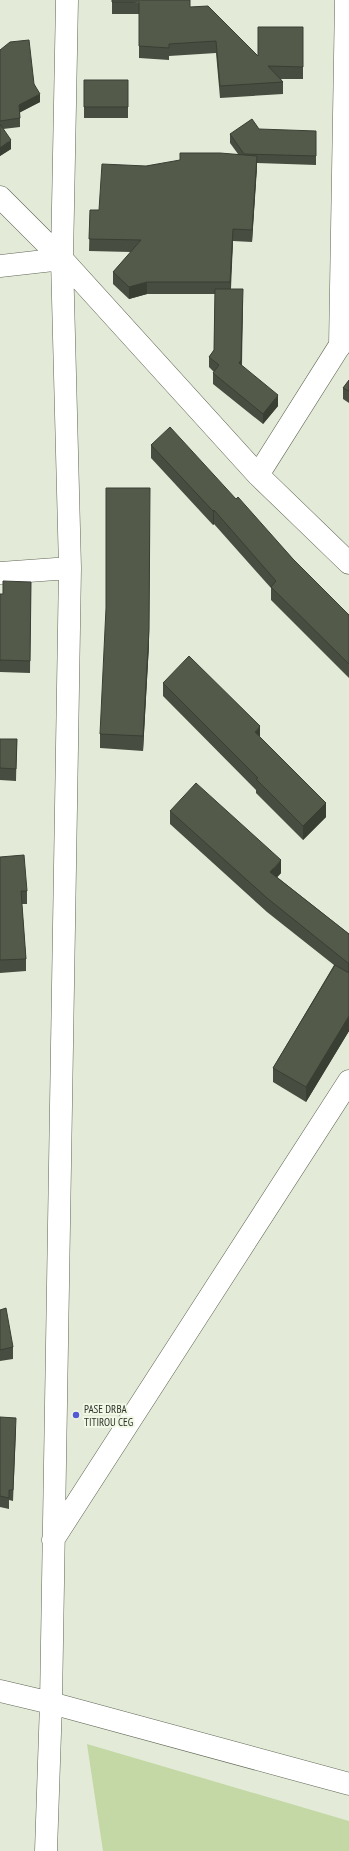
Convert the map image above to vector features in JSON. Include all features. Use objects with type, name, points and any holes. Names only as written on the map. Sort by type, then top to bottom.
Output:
[{"type":"street","points":[[46,1851],[51,1703],[70,568],[62,259],[67,0]]},
{"type":"street","points":[[258,475],[344,339],[346,0]]},
{"type":"street","points":[[0,198],[62,259],[258,475],[349,563]]},
{"type":"street","points":[[0,266],[62,259]]},
{"type":"street","points":[[0,573],[70,568]]},
{"type":"street","points":[[53,1540],[349,1081]]},
{"type":"street","points":[[0,1691],[51,1703],[349,1784]]},
{"type":"green space","points":[[87,1744],[349,1821],[349,1851],[103,1851]]},
{"type":"building","points":[[112,0],[190,0],[190,7],[208,6],[258,56],[258,27],[303,27],[303,67],[268,66],[283,82],[220,86],[216,41],[169,44],[169,48],[139,46],[139,2],[112,2]]},
{"type":"building","points":[[29,40],[34,84],[40,94],[19,105],[20,118],[0,121],[0,50],[10,42]]},
{"type":"building","points":[[84,80],[128,80],[128,107],[84,107]]},
{"type":"building","points":[[252,119],[259,129],[316,131],[316,156],[244,154],[230,134]]},
{"type":"building","points":[[0,124],[11,140],[0,148]]},
{"type":"building","points":[[180,153],[220,153],[257,156],[252,230],[233,229],[230,282],[147,282],[129,287],[113,272],[141,240],[89,239],[90,210],[99,210],[102,164],[146,166],[180,160]]},
{"type":"building","points":[[215,289],[243,289],[241,360],[239,363],[278,395],[263,414],[213,373],[219,365],[209,357],[214,350]]},
{"type":"building","points":[[349,380],[349,391],[343,388]]},
{"type":"building","points":[[170,427],[236,499],[238,497],[293,559],[349,615],[349,664],[271,587],[276,581],[214,510],[213,511],[151,445]]},
{"type":"building","points":[[106,488],[150,488],[149,630],[143,736],[100,734],[106,608]]},
{"type":"building","points":[[3,581],[31,582],[30,661],[0,660],[0,594],[3,594]]},
{"type":"building","points":[[189,656],[260,726],[255,732],[326,803],[303,826],[256,779],[258,778],[163,683]]},
{"type":"building","points":[[0,739],[17,739],[16,769],[0,768]]},
{"type":"building","points":[[196,783],[281,860],[270,872],[349,934],[349,963],[267,898],[170,811]]},
{"type":"building","points":[[24,855],[27,891],[21,891],[26,959],[0,960],[0,857]]},
{"type":"building","points":[[335,965],[349,973],[349,1016],[306,1087],[273,1068]]},
{"type":"building","points":[[6,1308],[13,1347],[0,1350],[0,1310]]},
{"type":"building","points":[[0,1417],[16,1418],[13,1490],[9,1490],[9,1498],[0,1496]]},
{"type":"place","name":"PASE DRBA TITIROU CEG","points":[[76,1415]]}]
